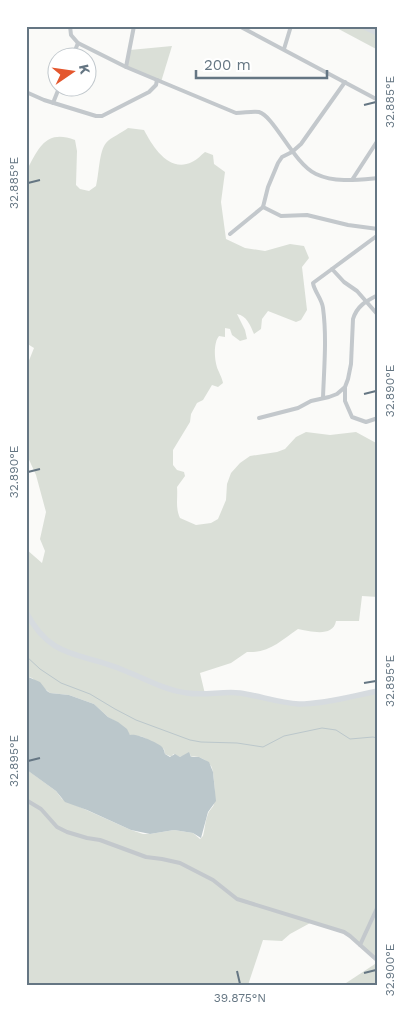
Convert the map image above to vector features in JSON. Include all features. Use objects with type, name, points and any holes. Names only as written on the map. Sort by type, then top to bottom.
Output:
[{"type":"main road","points":[[363,26],[378,33]]},
{"type":"street","points":[[70,26],[70,35],[78,43],[126,67],[236,113],[260,112],[267,116],[292,152],[314,174],[331,179],[378,178]]},
{"type":"street","points":[[126,67],[134,26]]},
{"type":"street","points":[[239,26],[378,100]]},
{"type":"street","points":[[284,49],[291,26]]},
{"type":"street","points":[[76,48],[78,43]]},
{"type":"street","points":[[26,92],[53,103],[96,116],[102,116],[149,92],[156,85],[157,80]]},
{"type":"street","points":[[230,234],[263,207],[268,187],[278,163],[282,157],[292,152],[301,144],[345,82]]},
{"type":"street","points":[[53,103],[55,98]]},
{"type":"street","points":[[352,180],[378,140]]},
{"type":"street","points":[[263,207],[281,216],[307,215],[348,225],[378,229]]},
{"type":"street","points":[[323,398],[326,334],[322,301],[313,283],[378,235]]},
{"type":"street","points":[[332,269],[344,282],[357,291],[378,315]]},
{"type":"street","points":[[378,295],[366,301],[355,313],[351,364],[345,387],[345,401],[352,417],[366,422],[378,418]]},
{"type":"street","points":[[259,418],[298,408],[311,401],[337,394],[345,387]]},
{"type":"street","points":[[26,612],[38,632],[45,639],[66,652],[122,669],[172,690],[187,694],[238,693],[298,704],[329,701],[378,691]]},
{"type":"street","points":[[26,800],[41,809],[57,827],[67,832],[100,840],[146,857],[162,858],[180,863],[213,880],[237,899],[344,932],[378,961]]},
{"type":"street","points":[[360,945],[378,906]]},
{"type":"shaded area","points":[[333,26],[363,26],[378,33],[378,50]]},
{"type":"shaded area","points":[[172,46],[161,82],[126,67],[130,50]]},
{"type":"shaded area","points":[[128,128],[144,130],[157,150],[169,161],[176,164],[192,162],[205,152],[213,155],[214,164],[225,172],[221,202],[226,239],[245,248],[265,251],[290,244],[304,246],[309,258],[302,267],[307,310],[301,320],[296,322],[268,311],[262,319],[261,329],[254,334],[246,319],[237,314],[247,339],[240,341],[232,335],[230,329],[225,328],[225,337],[219,336],[217,339],[215,358],[223,383],[218,387],[212,385],[203,400],[197,403],[191,414],[190,422],[173,450],[173,465],[177,470],[184,472],[185,476],[177,487],[177,506],[180,518],[196,525],[211,523],[218,519],[226,500],[227,484],[231,473],[240,463],[250,456],[285,449],[296,437],[306,432],[330,435],[356,432],[378,444],[378,597],[362,596],[359,621],[336,621],[334,626],[326,632],[298,629],[280,642],[262,651],[247,652],[231,663],[200,673],[205,694],[220,692],[297,704],[378,691],[378,729],[376,729],[378,737],[376,745],[378,746],[378,961],[350,936],[312,922],[290,934],[282,941],[263,940],[248,985],[26,985],[26,769],[56,791],[62,799],[143,834],[174,830],[193,833],[200,839],[203,836],[209,811],[215,801],[212,768],[205,760],[199,757],[191,757],[190,754],[180,757],[173,754],[172,757],[165,754],[164,749],[143,737],[130,735],[120,724],[108,717],[94,704],[69,695],[50,693],[32,678],[26,676],[26,549],[42,563],[45,551],[40,539],[46,512],[36,475],[26,453],[26,368],[34,348],[26,343],[26,168],[41,146],[51,138],[66,137],[75,140],[77,151],[76,185],[80,189],[89,191],[96,186],[101,157],[106,143]]},
{"type":"shaded area","points":[[26,676],[40,682],[50,693],[69,695],[94,704],[108,717],[127,729],[130,735],[155,742],[170,757],[175,754],[180,757],[189,752],[191,757],[199,757],[209,762],[213,772],[216,801],[208,812],[201,838],[193,833],[174,830],[150,834],[131,830],[65,802],[56,791],[27,770]]},
{"type":"shaded area","points":[[378,962],[378,985],[343,985]]},
{"type":"waterway","points":[[26,656],[40,669],[61,683],[90,694],[136,720],[190,740],[263,747],[284,736],[322,728],[336,730],[350,739],[377,738]]}]
